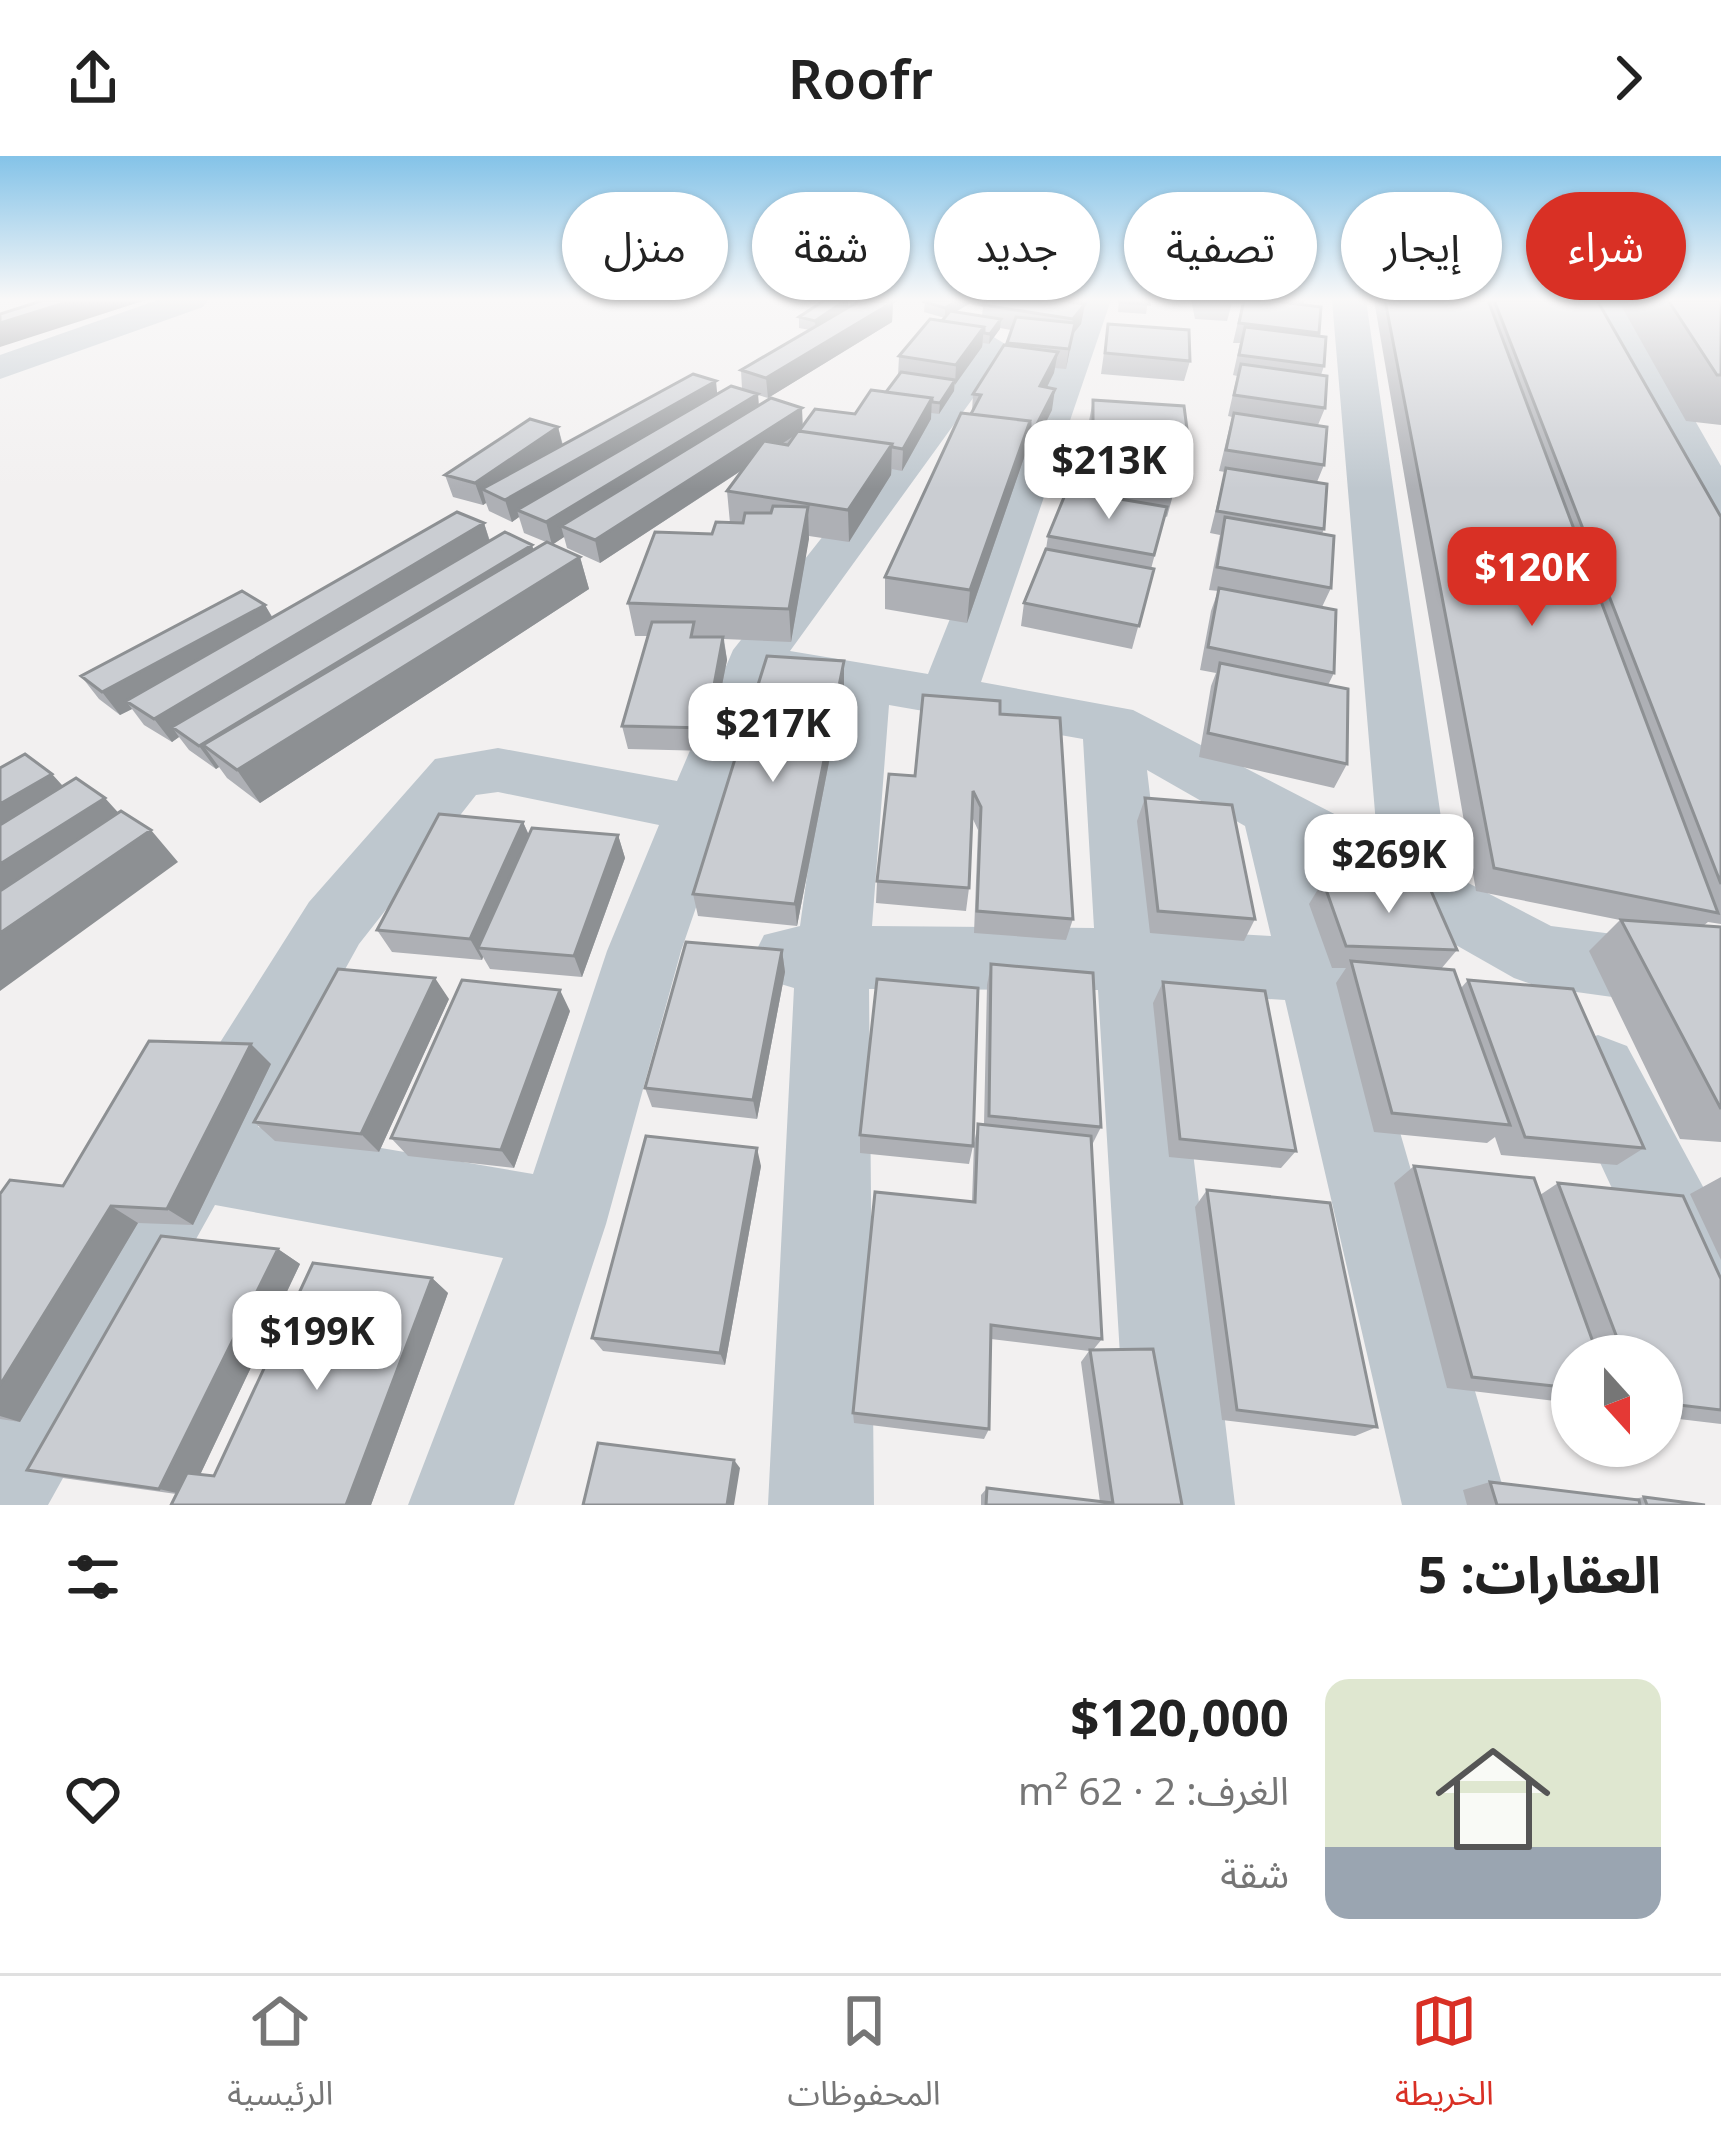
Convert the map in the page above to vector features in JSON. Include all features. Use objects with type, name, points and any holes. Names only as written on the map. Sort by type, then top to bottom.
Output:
[{"type":"street","points":[[461,1505],[561,1224],[644,951],[694,808],[753,663],[980,363]]},
{"type":"street","points":[[949,693],[1065,363]]},
{"type":"street","points":[[1356,363],[1416,886]]},
{"type":"street","points":[[1643,363],[1721,506]]},
{"type":"street","points":[[753,663],[1112,724],[1540,956],[1721,980]]},
{"type":"street","points":[[821,1505],[832,959],[863,680]]},
{"type":"street","points":[[1112,724],[1182,1505]]},
{"type":"street","points":[[0,1487],[334,923],[457,776],[498,770],[694,808]]},
{"type":"street","points":[[1274,810],[1455,1505]]},
{"type":"street","points":[[644,951],[832,959],[1133,959],[1314,970]]},
{"type":"street","points":[[1540,956],[1721,1316]]},
{"type":"street","points":[[195,1159],[561,1224]]},
{"type":"building","points":[[753,363],[791,363],[766,378],[741,370]]},
{"type":"building","points":[[993,363],[1052,363],[1040,386],[1055,389],[1035,428],[1030,428],[1030,421],[971,414],[981,395],[973,394]]},
{"type":"building","points":[[1397,363],[1512,363],[1718,913],[1494,868]]},
{"type":"building","points":[[1518,363],[1633,363],[1721,517],[1721,884]]},
{"type":"building","points":[[1709,363],[1721,363],[1721,375],[1717,375]]},
{"type":"building","points":[[1241,364],[1327,376],[1325,408],[1234,395]]},
{"type":"building","points":[[901,372],[955,380],[940,403],[932,402],[932,398],[886,392]]},
{"type":"building","points":[[693,374],[716,381],[505,500],[482,489]]},
{"type":"building","points":[[731,386],[758,394],[546,522],[517,510]]},
{"type":"building","points":[[871,390],[932,398],[903,449],[799,431],[815,409],[855,414]]},
{"type":"building","points":[[771,398],[802,408],[595,540],[561,526]]},
{"type":"building","points":[[1093,400],[1184,406],[1190,452],[1185,451],[1173,494],[1075,478],[1093,439]]},
{"type":"building","points":[[961,413],[1030,421],[970,590],[885,577]]},
{"type":"building","points":[[1234,413],[1327,427],[1324,465],[1226,450]]},
{"type":"building","points":[[530,419],[558,427],[475,483],[445,475]]},
{"type":"building","points":[[798,431],[892,444],[848,510],[727,491],[764,441],[788,445]]},
{"type":"building","points":[[1226,468],[1327,484],[1324,529],[1217,511]]},
{"type":"building","points":[[1067,490],[1167,507],[1154,555],[1048,536]]},
{"type":"building","points":[[773,506],[808,507],[789,609],[628,603],[655,532],[712,534],[716,522],[743,523],[745,513],[771,513]]},
{"type":"building","points":[[457,512],[484,523],[154,719],[126,701]]},
{"type":"building","points":[[1225,517],[1334,536],[1331,588],[1217,567]]},
{"type":"building","points":[[505,532],[532,545],[199,746],[172,727]]},
{"type":"building","points":[[547,542],[580,557],[237,770],[203,745]]},
{"type":"building","points":[[1046,549],[1154,569],[1139,626],[1024,603]]},
{"type":"building","points":[[1219,588],[1336,610],[1334,673],[1208,647]]},
{"type":"building","points":[[242,591],[265,605],[102,692],[81,676]]},
{"type":"building","points":[[652,622],[694,622],[691,637],[723,637],[706,728],[622,726]]},
{"type":"building","points":[[767,656],[844,661],[795,904],[693,894]]},
{"type":"building","points":[[1220,663],[1348,689],[1347,764],[1208,733]]},
{"type":"building","points":[[923,695],[1000,701],[1000,714],[1060,718],[1073,919],[977,911],[981,807],[973,791],[969,888],[877,881],[889,774],[915,776]]},
{"type":"building","points":[[25,754],[52,774],[0,804],[0,768]]},
{"type":"building","points":[[76,778],[105,798],[0,864],[0,825]]},
{"type":"building","points":[[1145,798],[1232,805],[1255,919],[1158,911]]},
{"type":"building","points":[[121,811],[151,830],[0,933],[0,891]]},
{"type":"building","points":[[439,814],[523,822],[470,939],[377,930]]},
{"type":"building","points":[[532,828],[618,835],[574,956],[478,948]]},
{"type":"building","points":[[1323,881],[1428,884],[1457,950],[1346,946]]},
{"type":"building","points":[[1621,920],[1721,927],[1721,1109]]},
{"type":"building","points":[[686,942],[782,950],[753,1100],[645,1088]]},
{"type":"building","points":[[1351,961],[1454,970],[1510,1125],[1392,1113]]},
{"type":"building","points":[[991,964],[1093,973],[1101,1127],[989,1116]]},
{"type":"building","points":[[338,969],[435,978],[361,1134],[254,1122]]},
{"type":"building","points":[[877,979],[978,988],[973,1146],[860,1135]]},
{"type":"building","points":[[462,980],[560,990],[501,1150],[391,1138]]},
{"type":"building","points":[[1468,980],[1573,989],[1644,1148],[1525,1137]]},
{"type":"building","points":[[1163,982],[1265,991],[1296,1151],[1180,1139]]},
{"type":"building","points":[[149,1041],[251,1044],[167,1209],[111,1206],[0,1385],[0,1194],[10,1180],[63,1186]]},
{"type":"building","points":[[978,1124],[1091,1136],[1102,1339],[991,1325],[989,1429],[853,1413],[875,1192],[975,1202]]},
{"type":"building","points":[[646,1136],[757,1148],[720,1353],[592,1338]]},
{"type":"building","points":[[1414,1166],[1534,1178],[1590,1335],[1551,1335],[1551,1386],[1472,1377]]},
{"type":"building","points":[[1558,1183],[1683,1196],[1721,1279],[1721,1410],[1683,1405],[1683,1335],[1616,1335]]},
{"type":"building","points":[[1207,1190],[1330,1203],[1377,1427],[1237,1410]]},
{"type":"building","points":[[161,1236],[278,1249],[159,1489],[27,1470]]},
{"type":"building","points":[[313,1263],[432,1278],[346,1505],[171,1505],[187,1473],[214,1476]]},
{"type":"building","points":[[1153,1349],[1182,1505],[986,1505],[987,1488],[1113,1503],[1090,1350]]},
{"type":"building","points":[[598,1443],[734,1460],[727,1505],[583,1505]]},
{"type":"building","points":[[1490,1482],[1639,1500],[1640,1505],[1497,1505]]},
{"type":"building","points":[[1644,1497],[1705,1505],[1647,1505]]}]
